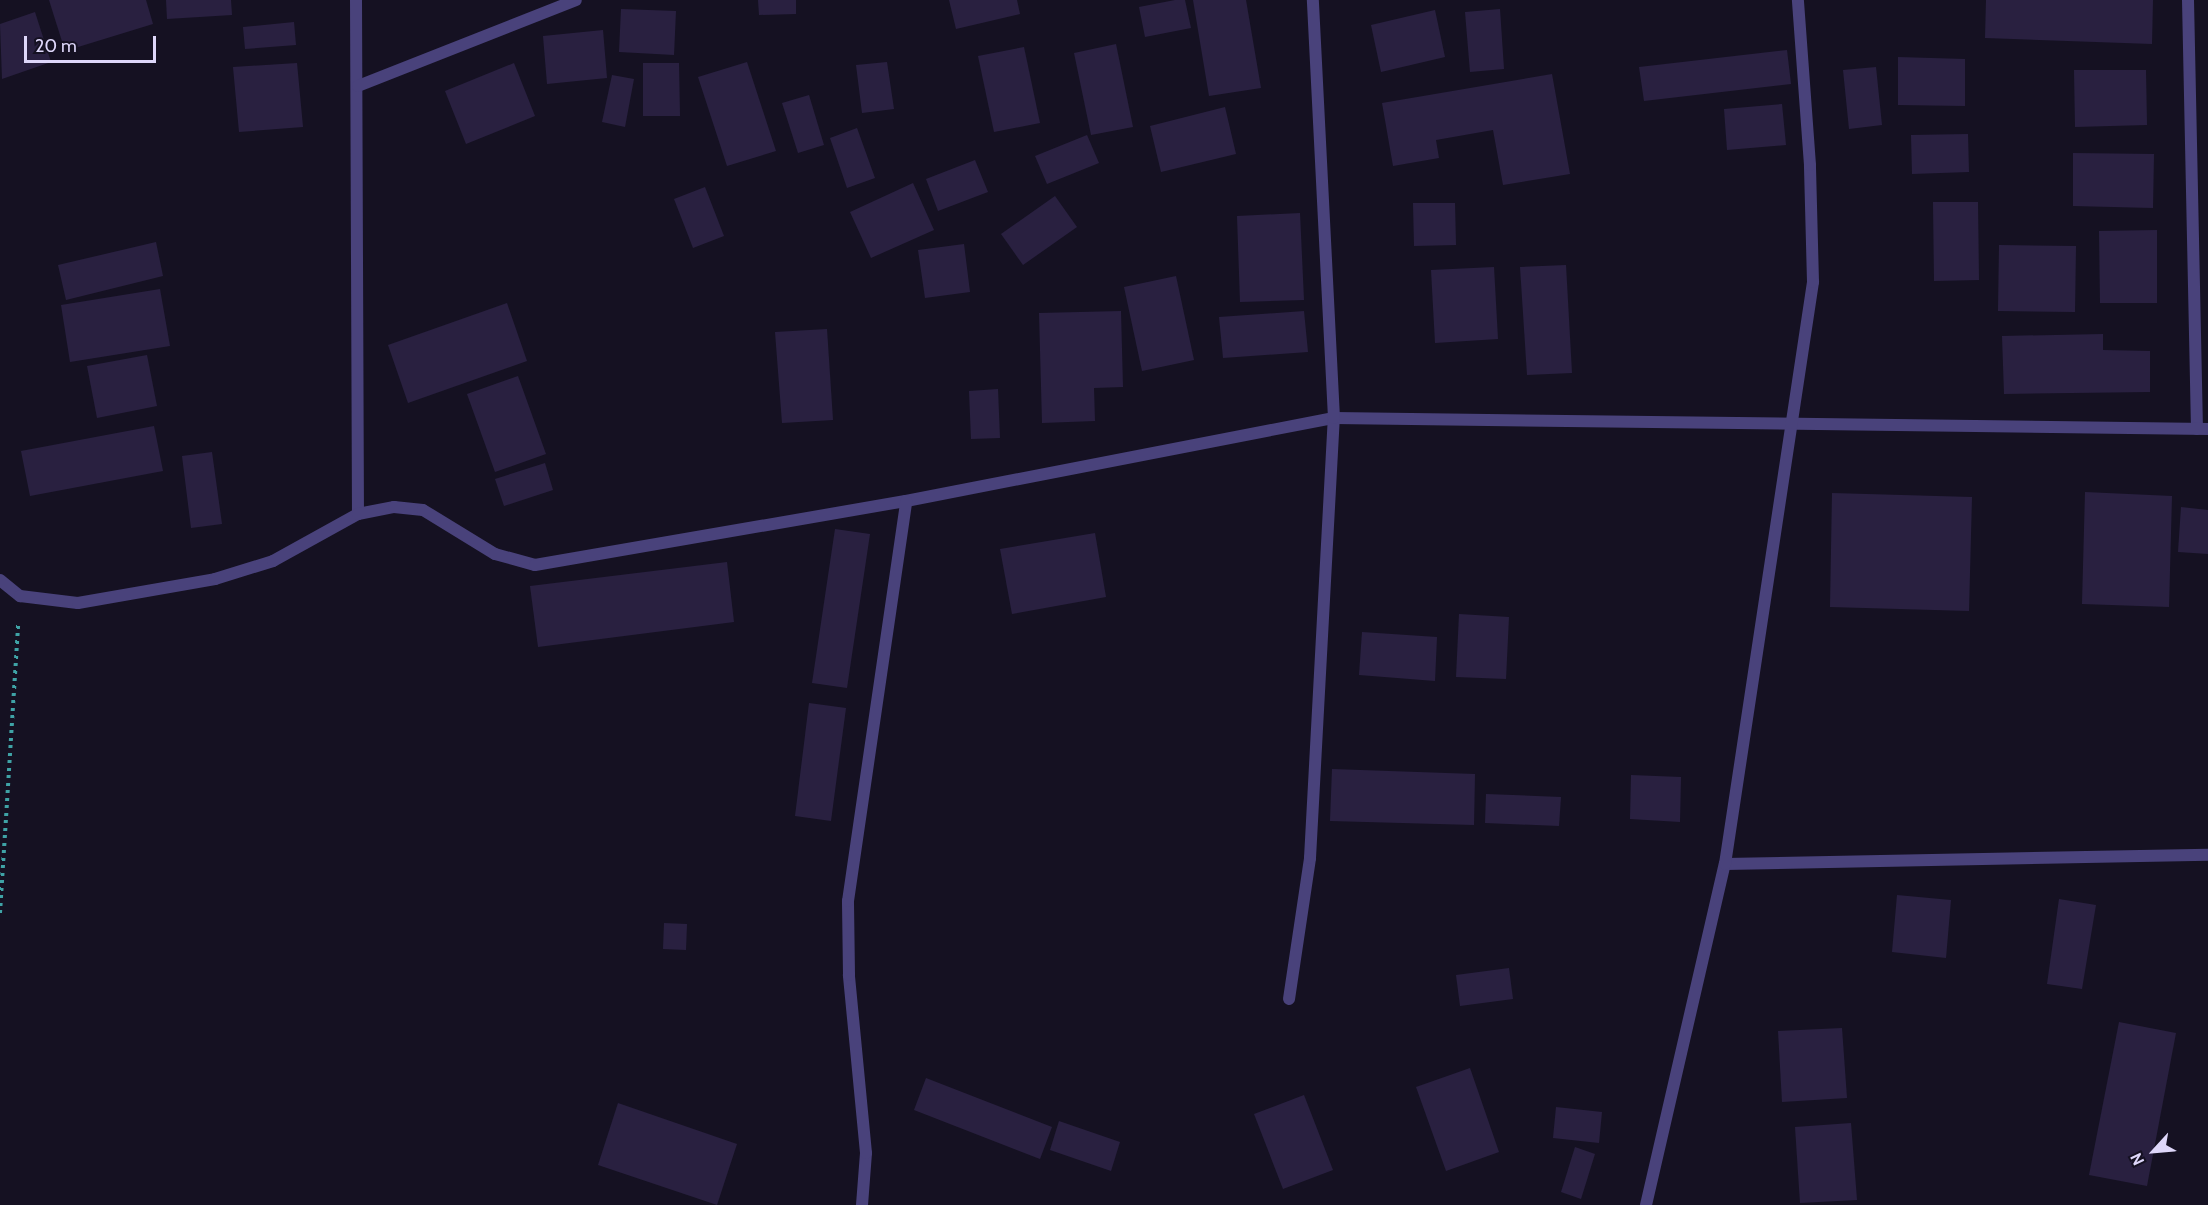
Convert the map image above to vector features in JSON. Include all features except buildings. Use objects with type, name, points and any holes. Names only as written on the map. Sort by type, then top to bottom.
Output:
[{"type":"street","points":[[356,0],[358,514]]},
{"type":"street","points":[[358,86],[576,0]]},
{"type":"street","points":[[1289,999],[1310,858],[1334,418],[1313,0]]},
{"type":"street","points":[[1646,1205],[1725,864],[1813,282],[1810,165],[1798,0]]},
{"type":"street","points":[[0,580],[20,596],[78,603],[216,579],[273,561],[358,514],[394,507],[423,510],[495,554],[535,565],[906,501],[1334,418],[2203,429],[2188,0]]},
{"type":"street","points":[[862,1205],[866,1152],[849,975],[848,901],[906,501]]},
{"type":"street","points":[[1725,864],[2208,855]]},
{"type":"path","points":[[0,913],[20,596]]}]
